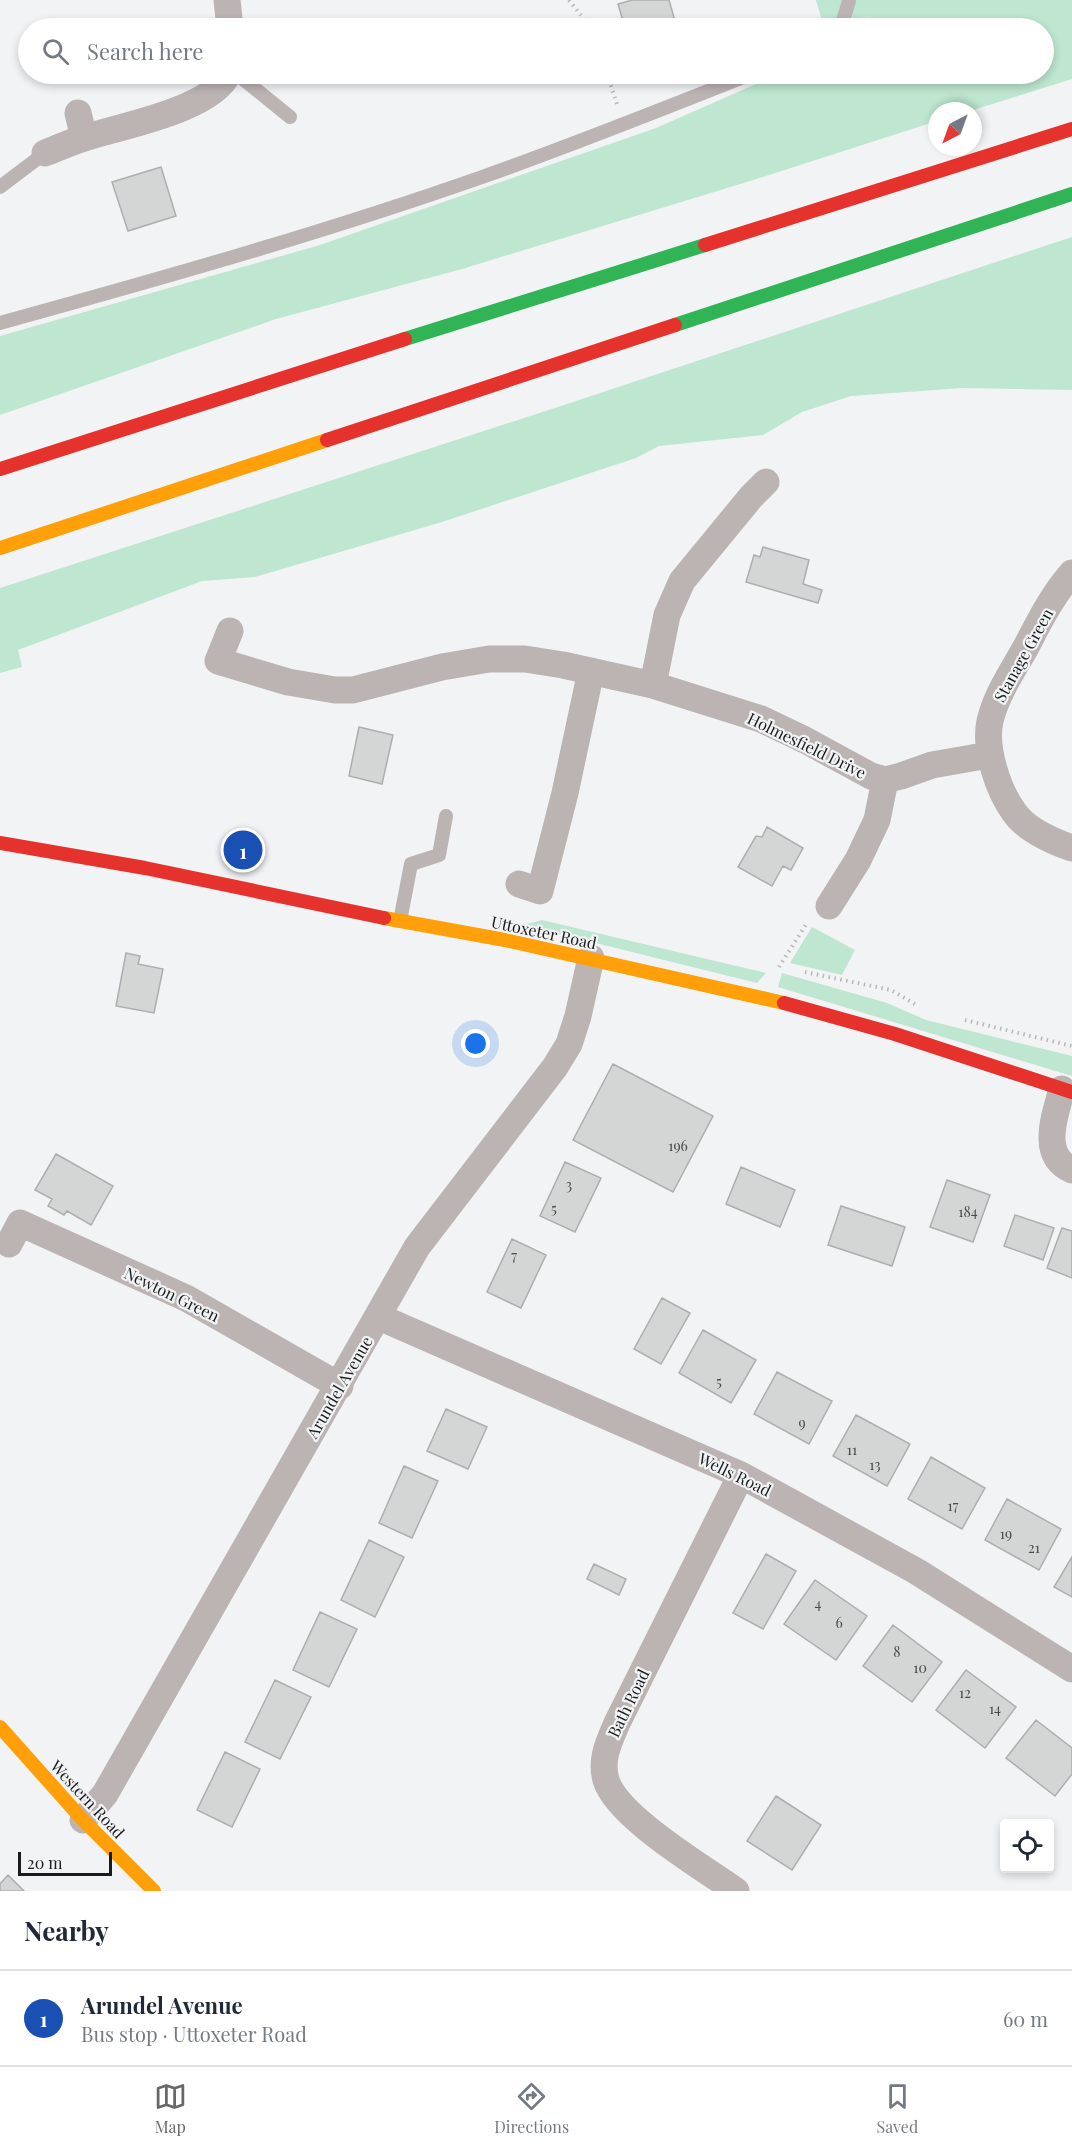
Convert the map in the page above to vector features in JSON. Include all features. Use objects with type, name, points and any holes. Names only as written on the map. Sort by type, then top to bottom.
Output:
[{"type":"main road","points":[[0,469],[1072,129]]},
{"type":"main road","points":[[0,548],[1072,194]]},
{"type":"main road","name":"Uttoxeter Road","points":[[0,843],[145,868],[591,958],[761,996],[895,1034],[1067,1090]]},
{"type":"main road","name":"Western Road","points":[[0,1727],[83,1820],[154,1891]]},
{"type":"street","points":[[227,0],[229,18]]},
{"type":"street","points":[[45,153],[81,125],[108,132],[197,102],[215,91],[220,84]]},
{"type":"street","points":[[653,685],[667,615],[682,581],[766,482]]},
{"type":"street","name":"Stanage Green","points":[[1072,573],[1037,625],[996,703],[988,739],[989,755],[1014,813],[1043,835],[1072,848]]},
{"type":"street","name":"Holmesfield Drive","points":[[230,631],[218,661],[288,682],[334,690],[353,690],[442,667],[489,659],[525,659],[653,685],[761,719],[871,776],[885,780],[932,765],[989,755]]},
{"type":"street","points":[[519,884],[540,891],[565,793],[591,671]]},
{"type":"street","points":[[829,906],[858,860],[877,820],[885,780]]},
{"type":"street","name":"Arundel Avenue","points":[[83,1820],[105,1794],[340,1386],[417,1247],[555,1067],[569,1044],[578,1017],[591,958]]},
{"type":"street","points":[[1067,1090],[1051,1138],[1054,1153],[1064,1167],[1072,1170]]},
{"type":"street","name":"Newton Green","points":[[9,1244],[20,1223],[186,1298],[340,1386]]},
{"type":"street","name":"Wells Road","points":[[379,1317],[741,1474],[916,1571],[1072,1669]]},
{"type":"street","name":"Bath Road","points":[[736,1891],[648,1829],[627,1811],[607,1782],[604,1768],[605,1752],[617,1723],[741,1474]]},
{"type":"lane","points":[[844,18],[849,1]]},
{"type":"lane","points":[[249,84],[290,117]]},
{"type":"lane","points":[[0,323],[211,264],[484,176],[624,125],[726,84]]},
{"type":"lane","points":[[0,187],[45,153]]},
{"type":"lane","points":[[400,921],[411,864],[439,855],[446,816]]},
{"type":"path","points":[[569,0],[583,18]]},
{"type":"path","points":[[610,84],[624,125]]},
{"type":"path","points":[[761,996],[813,913],[829,906]]},
{"type":"path","points":[[780,966],[791,969]]},
{"type":"path","points":[[802,971],[891,990],[917,1005]]},
{"type":"path","points":[[958,1018],[1072,1046]]},
{"type":"green space","points":[[816,0],[1072,0],[1072,79],[982,107],[982,102],[928,102],[928,124],[462,269],[276,319],[0,415],[0,336],[320,245],[656,128],[756,84],[1054,84],[1054,18],[821,18]]},
{"type":"green space","points":[[1072,237],[1072,390],[963,388],[851,396],[802,412],[763,435],[659,446],[636,458],[442,522],[255,577],[202,581],[18,650],[22,667],[0,673],[0,588]]},
{"type":"green space","points":[[542,920],[766,973],[757,983],[523,925]]},
{"type":"green space","points":[[812,927],[855,950],[842,975],[790,963]]},
{"type":"green space","points":[[782,973],[887,1003],[926,1020],[1072,1056],[1072,1076],[778,987]]},
{"type":"building","points":[[632,0],[669,0],[674,18],[622,18],[618,4]]},
{"type":"building","points":[[161,167],[176,216],[128,231],[112,182]]},
{"type":"building","points":[[763,547],[809,560],[803,584],[822,590],[818,603],[746,582],[754,555],[760,557]]},
{"type":"building","points":[[359,727],[393,735],[382,784],[349,776]]},
{"type":"building","points":[[767,827],[803,848],[791,870],[783,866],[772,886],[738,867],[756,836],[762,837]]},
{"type":"building","points":[[126,953],[140,956],[138,964],[163,969],[154,1013],[116,1006]]},
{"type":"building","points":[[613,1064],[713,1116],[673,1192],[573,1140]]},
{"type":"building","points":[[56,1154],[113,1186],[91,1225],[67,1211],[64,1215],[48,1206],[52,1199],[35,1190]]},
{"type":"building","points":[[565,1162],[601,1178],[575,1232],[540,1216]]},
{"type":"building","points":[[741,1167],[795,1190],[780,1227],[726,1204]]},
{"type":"building","points":[[947,1180],[990,1195],[973,1242],[930,1227]]},
{"type":"building","points":[[841,1206],[905,1227],[892,1266],[828,1245]]},
{"type":"building","points":[[1015,1215],[1054,1228],[1043,1260],[1004,1246]]},
{"type":"building","points":[[1062,1228],[1072,1231],[1072,1278],[1047,1268]]},
{"type":"building","points":[[512,1239],[546,1255],[521,1308],[487,1292]]},
{"type":"building","points":[[662,1298],[690,1313],[661,1364],[634,1349]]},
{"type":"building","points":[[703,1330],[756,1360],[731,1403],[679,1373]]},
{"type":"building","points":[[777,1372],[832,1401],[809,1444],[754,1414]]},
{"type":"building","points":[[446,1409],[487,1427],[468,1469],[427,1451]]},
{"type":"building","points":[[856,1415],[910,1444],[887,1486],[833,1456]]},
{"type":"building","points":[[931,1457],[985,1488],[962,1529],[908,1499]]},
{"type":"building","points":[[404,1466],[438,1481],[412,1538],[379,1523]]},
{"type":"building","points":[[1007,1499],[1061,1529],[1039,1570],[985,1540]]},
{"type":"building","points":[[369,1540],[404,1557],[375,1617],[341,1600]]},
{"type":"building","points":[[766,1554],[796,1571],[763,1629],[733,1613]]},
{"type":"building","points":[[1072,1557],[1072,1597],[1054,1587]]},
{"type":"building","points":[[594,1564],[626,1579],[619,1595],[587,1579]]},
{"type":"building","points":[[815,1580],[867,1616],[836,1660],[784,1624]]},
{"type":"building","points":[[320,1612],[357,1629],[329,1687],[293,1670]]},
{"type":"building","points":[[893,1625],[942,1662],[912,1702],[863,1666]]},
{"type":"building","points":[[966,1670],[1016,1707],[985,1748],[936,1710]]},
{"type":"building","points":[[275,1680],[311,1697],[280,1759],[245,1742]]},
{"type":"building","points":[[1036,1720],[1072,1748],[1072,1774],[1055,1796],[1006,1758]]},
{"type":"building","points":[[225,1752],[260,1769],[232,1827],[197,1810]]},
{"type":"building","points":[[776,1796],[821,1825],[792,1870],[747,1841]]},
{"type":"building","points":[[8,1875],[24,1891],[0,1891],[0,1884]]},
{"type":"traffic: fast","points":[[675,325],[1072,194]]},
{"type":"traffic: fast","points":[[405,339],[705,245]]},
{"type":"traffic: slow","points":[[0,548],[327,440]]},
{"type":"traffic: slow","points":[[384,918],[505,940],[784,1003]]},
{"type":"traffic: slow","points":[[0,1727],[83,1820],[154,1891]]},
{"type":"traffic: jam","points":[[705,245],[1072,129]]},
{"type":"traffic: jam","points":[[327,440],[675,325]]},
{"type":"traffic: jam","points":[[0,469],[405,339]]},
{"type":"traffic: jam","points":[[0,843],[145,868],[384,918]]},
{"type":"traffic: jam","points":[[784,1003],[895,1034],[1072,1092]]},
{"type":"place","name":"Arundel Avenue","points":[[243,850]]}]
